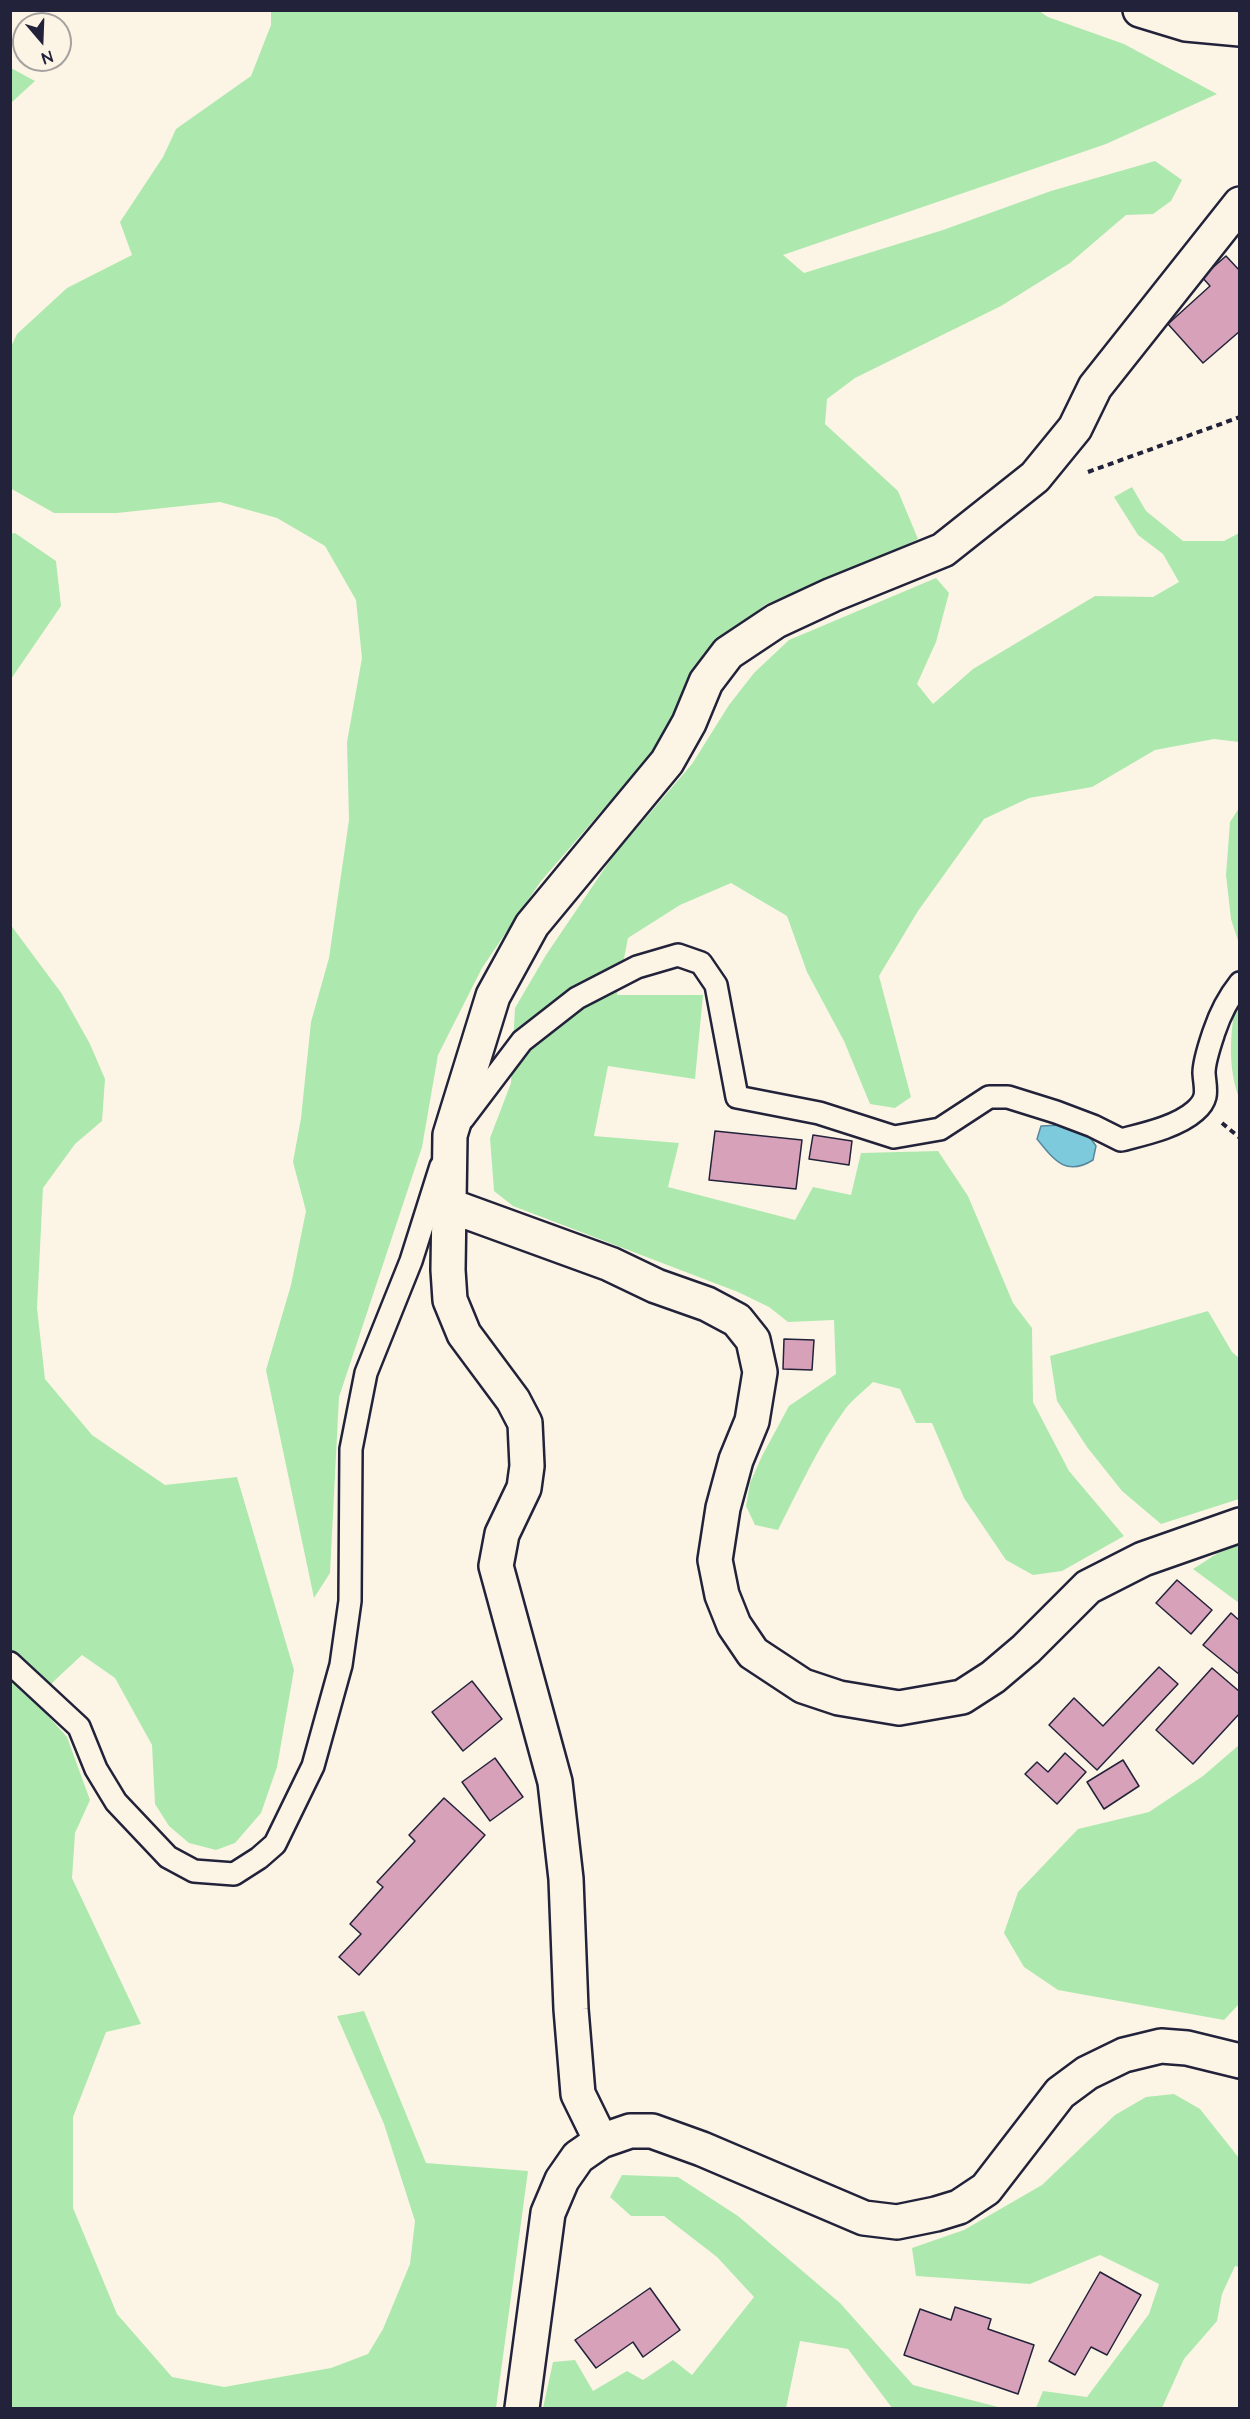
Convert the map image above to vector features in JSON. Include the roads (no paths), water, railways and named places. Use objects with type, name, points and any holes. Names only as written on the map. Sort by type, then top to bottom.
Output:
[{"type":"street","points":[[1140,10],[1186,24],[1239,28]]},
{"type":"street","points":[[601,2142],[578,2094],[571,2009],[566,1879],[555,1782],[504,1604],[496,1566],[502,1534],[524,1488],[527,1466],[525,1423],[513,1400],[464,1334],[450,1300],[448,1204],[450,1136],[493,996],[532,925],[667,762],[689,723],[706,682],[728,653],[776,621],[832,595],[943,550],[1035,477],[1075,428],[1095,387],[1239,204]]},
{"type":"street","points":[[448,1204],[610,1264],[656,1286],[706,1304],[737,1320],[753,1340],[760,1372],[752,1421],[736,1460],[723,1508],[715,1560],[722,1595],[734,1625],[753,1653],[803,1686],[839,1698],[899,1708],[962,1696],[993,1677],[1026,1649],[1088,1587],[1143,1558],[1239,1525]]},
{"type":"street","points":[[522,2409],[548,2213],[562,2180],[578,2157],[601,2142],[630,2131],[652,2131],[702,2149],[864,2218],[897,2222],[959,2207],[986,2189],[1060,2092],[1087,2073],[1124,2055],[1161,2046],[1187,2048],[1239,2061]]},
{"type":"lane","points":[[10,1663],[79,1727],[96,1769],[116,1802],[168,1857],[194,1871],[234,1874],[276,1844],[313,1766],[341,1665],[350,1601],[351,1449],[366,1373],[411,1261],[450,1136],[522,1041],[577,998],[637,967],[678,955],[701,963],[716,985],[737,1097],[819,1113],[894,1137],[940,1129],[989,1097],[1008,1097],[1093,1126],[1121,1140],[1162,1128],[1194,1112],[1201,1104],[1208,1089],[1204,1072],[1214,1032],[1228,997],[1239,983]]},
{"type":"water","points":[[1060,1125],[1087,1133],[1096,1146],[1093,1160],[1075,1167],[1061,1164],[1049,1154],[1037,1139],[1041,1126]]}]
